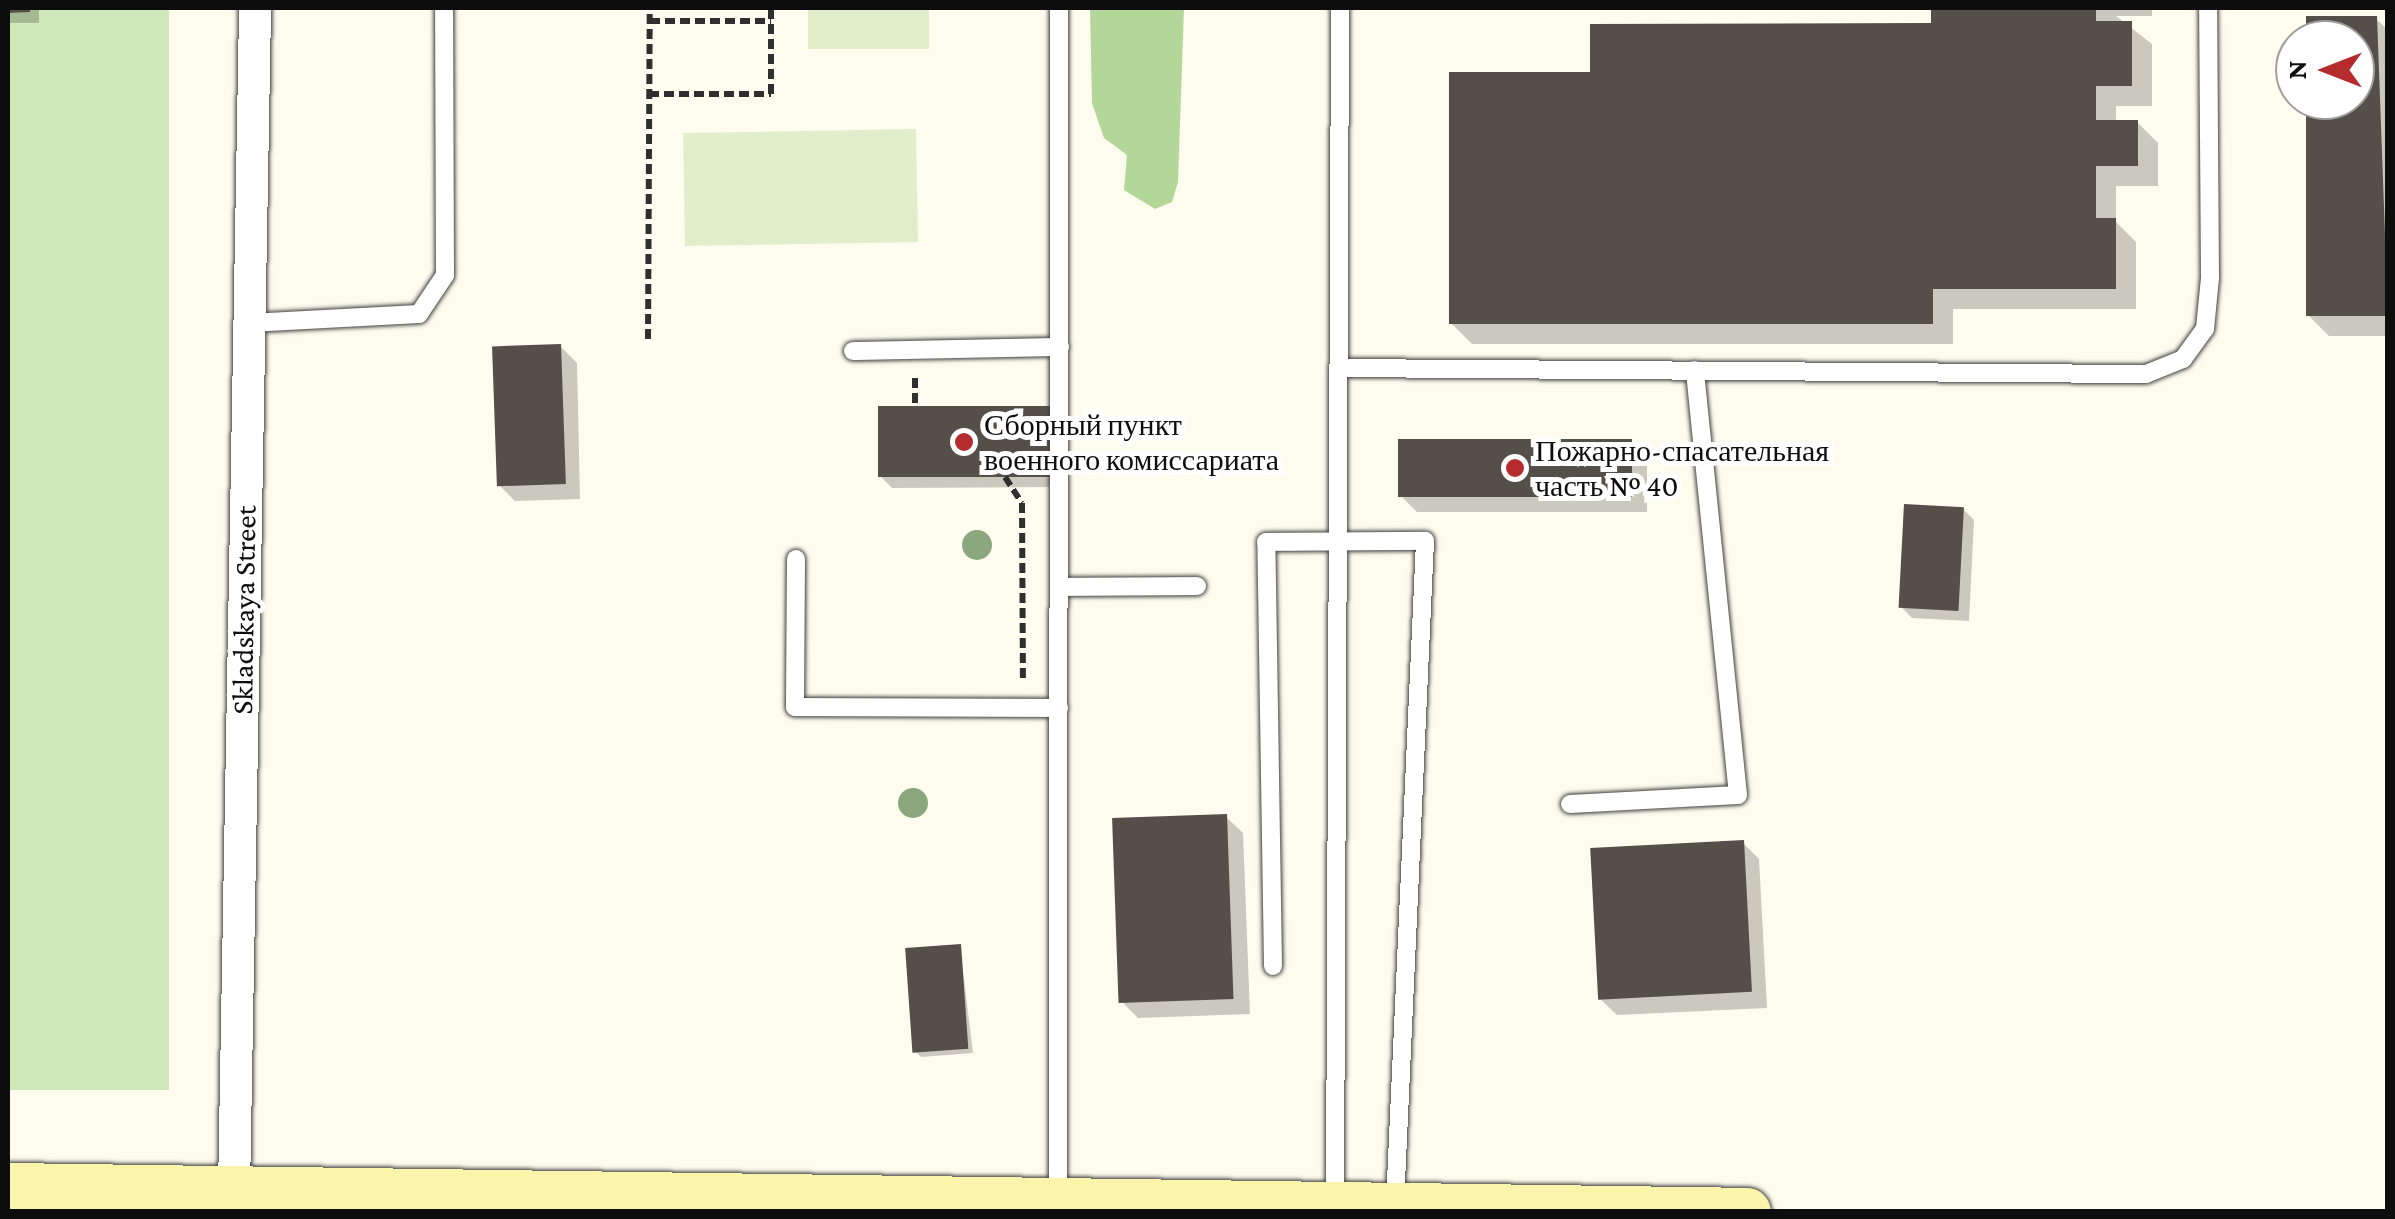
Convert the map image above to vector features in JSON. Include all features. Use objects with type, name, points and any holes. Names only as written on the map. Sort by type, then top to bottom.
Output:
[{"type":"street","name":"Skladskaya Street","points":[[233,1201],[255,8]]},
{"type":"street","points":[[8,1187],[233,1201],[1058,1200],[1747,1212]]},
{"type":"lane","points":[[249,323],[419,314],[444,275],[444,8]]},
{"type":"lane","points":[[1058,1200],[1059,8]]},
{"type":"lane","points":[[1335,1205],[1340,8]]},
{"type":"lane","points":[[1338,368],[2146,374],[2183,360],[2205,329],[2210,278],[2208,8]]},
{"type":"lane","points":[[853,351],[1060,347]]},
{"type":"lane","points":[[1570,804],[1738,796],[1695,370]]},
{"type":"lane","points":[[1273,966],[1266,542],[1425,541],[1395,1206]]},
{"type":"lane","points":[[796,558],[795,706],[1059,708]]},
{"type":"lane","points":[[1059,587],[1197,586]]},
{"type":"path","points":[[648,338],[650,8]]},
{"type":"path","points":[[649,94],[771,94],[771,8]]},
{"type":"path","points":[[650,21],[771,21]]},
{"type":"path","points":[[1005,477],[1022,503],[1022,708]]},
{"type":"green space","points":[[8,8],[169,8],[169,1090],[8,1090]]},
{"type":"green space","points":[[808,8],[929,8],[929,49],[808,49]]},
{"type":"green space","points":[[1090,8],[1184,8],[1178,182],[1172,202],[1155,209],[1124,190],[1127,155],[1104,138],[1092,103]]},
{"type":"green space","points":[[916,129],[918,242],[685,246],[683,133]]},
{"type":"building","points":[[8,8],[30,8],[30,12],[8,13]]},
{"type":"building","points":[[1931,8],[2096,8],[2096,21],[2132,21],[2132,86],[2096,86],[2096,120],[2138,120],[2138,166],[2096,166],[2096,218],[2116,218],[2116,289],[1933,289],[1933,324],[1449,324],[1449,72],[1590,72],[1590,24],[1931,23]]},
{"type":"building","points":[[2306,16],[2377,16],[2388,316],[2306,316],[2306,120],[2375,120],[2375,20],[2306,20]]},
{"type":"building","points":[[561,344],[566,484],[497,486],[492,346]]},
{"type":"building","name":"Сборный пункт военного комиссариата","points":[[878,406],[1050,406],[1050,477],[878,477]]},
{"type":"building","name":"Пожарно-спасательная часть № 40","points":[[1398,439],[1632,439],[1632,497],[1398,497]]},
{"type":"building","points":[[1904,504],[1964,507],[1958,611],[1899,608]]},
{"type":"building","points":[[1227,814],[1233,999],[1119,1003],[1112,818]]},
{"type":"building","points":[[1744,840],[1752,992],[1598,1000],[1590,848]]},
{"type":"building","points":[[961,944],[968,1049],[912,1053],[905,948]]},
{"type":"place","name":"Сборный пункт военного комиссариата","points":[[964,442]]},
{"type":"place","name":"Пожарно-спасательная часть № 40","points":[[1515,468]]}]
